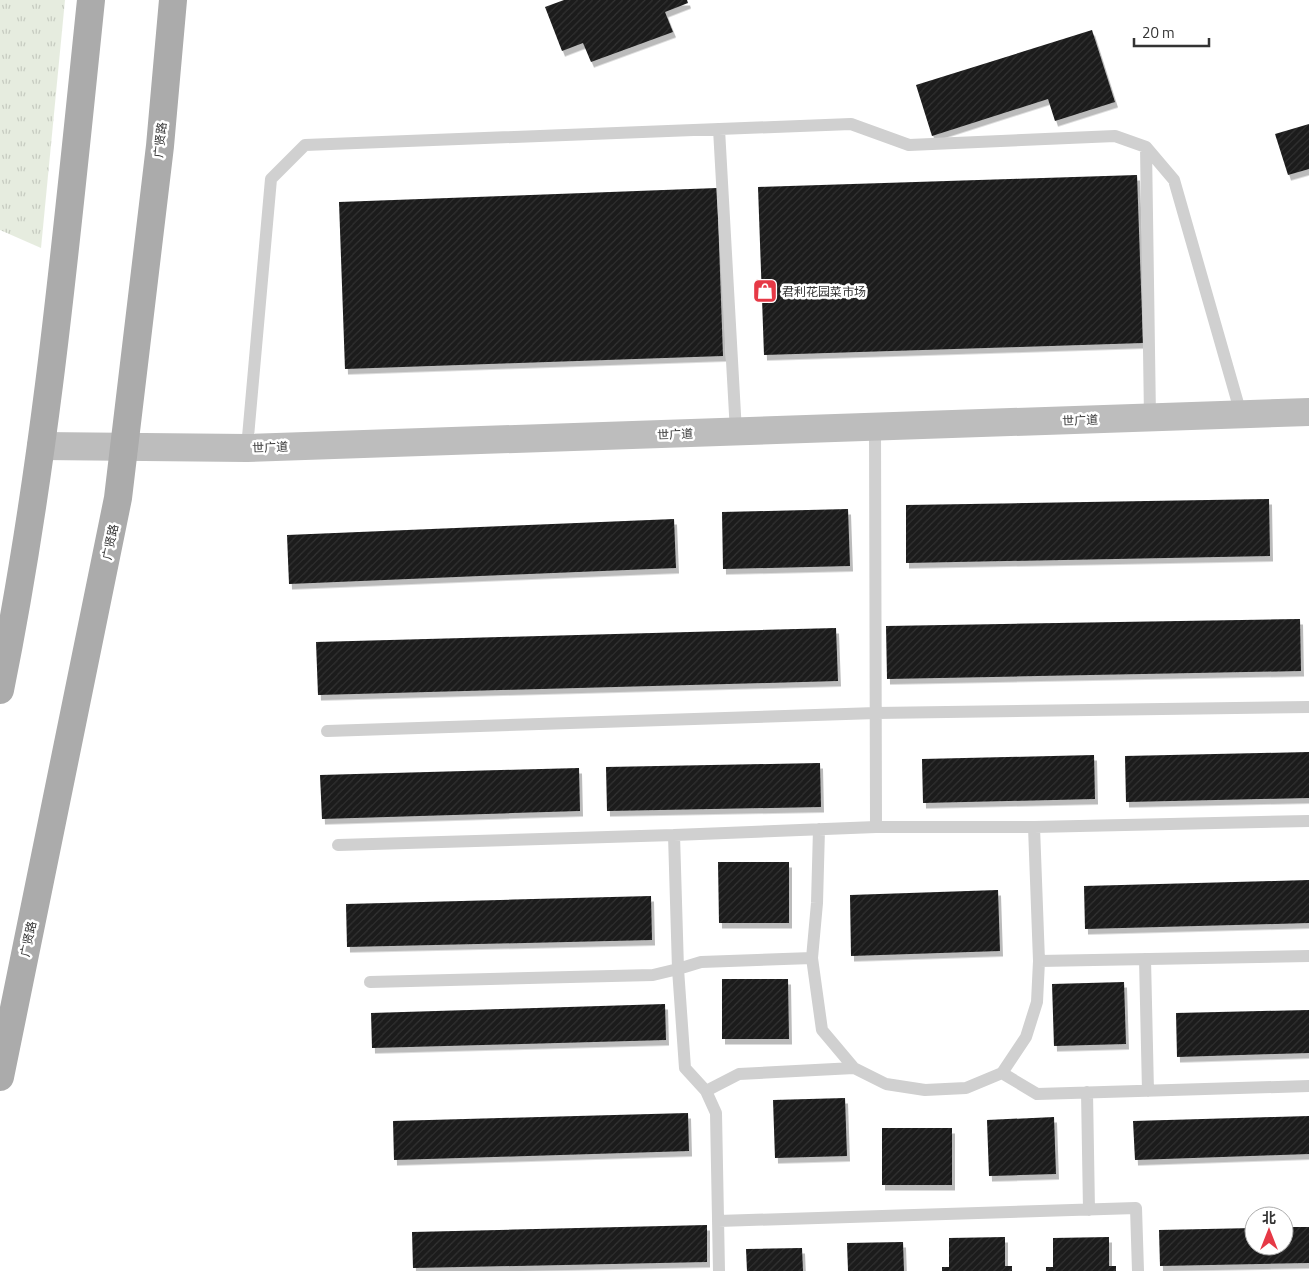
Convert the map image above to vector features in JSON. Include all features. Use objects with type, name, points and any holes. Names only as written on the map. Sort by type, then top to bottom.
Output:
[{"type":"main road","points":[[0,690],[26,548],[41,446],[66,247],[91,0]]},
{"type":"main road","name":"广贤路","points":[[0,1077],[118,498],[160,146],[173,0]]},
{"type":"street","name":"世广道","points":[[41,446],[247,448],[1309,412]]},
{"type":"lane","points":[[247,448],[271,179],[305,145],[851,124],[909,145],[1115,136],[1146,147],[1174,180],[1242,414]]},
{"type":"lane","points":[[719,129],[736,432]]},
{"type":"lane","points":[[1146,147],[1150,418]]},
{"type":"lane","points":[[875,427],[876,827]]},
{"type":"lane","points":[[328,731],[876,713],[1309,707]]},
{"type":"lane","points":[[338,845],[876,827],[1034,827],[1309,821]]},
{"type":"lane","points":[[819,829],[817,903],[812,958],[822,1030],[854,1068],[886,1084],[925,1090],[966,1088],[1002,1073],[1026,1037],[1037,1002],[1039,961],[1034,827]]},
{"type":"lane","points":[[674,835],[678,969],[685,1068],[706,1091],[716,1113],[719,1271]]},
{"type":"lane","points":[[1039,961],[1309,956]]},
{"type":"lane","points":[[370,982],[653,974],[701,962],[812,958]]},
{"type":"lane","points":[[1145,959],[1148,1091]]},
{"type":"lane","points":[[706,1091],[739,1074],[854,1068]]},
{"type":"lane","points":[[1002,1073],[1037,1094],[1309,1086]]},
{"type":"lane","points":[[1087,1092],[1089,1210]]},
{"type":"lane","points":[[718,1221],[1136,1208],[1138,1271]]},
{"type":"green space","points":[[0,0],[65,0],[41,248],[0,230]]},
{"type":"building","points":[[564,0],[687,0],[688,3],[665,12],[673,32],[591,62],[583,43],[562,51],[545,7]]},
{"type":"building","points":[[1092,30],[1115,102],[1055,121],[1048,99],[932,136],[916,85]]},
{"type":"building","points":[[1309,124],[1309,169],[1288,175],[1275,134]]},
{"type":"building","points":[[1137,175],[1143,343],[764,355],[758,187]]},
{"type":"building","points":[[717,188],[723,356],[345,369],[339,202]]},
{"type":"building","points":[[1269,499],[1270,556],[906,563],[906,505]]},
{"type":"building","points":[[848,509],[850,566],[723,569],[722,512]]},
{"type":"building","points":[[674,519],[676,568],[289,584],[287,535]]},
{"type":"building","points":[[1300,619],[1301,671],[887,679],[886,626]]},
{"type":"building","points":[[836,628],[838,681],[318,695],[316,642]]},
{"type":"building","points":[[1309,752],[1309,798],[1126,802],[1125,756]]},
{"type":"building","points":[[1094,755],[1095,799],[923,803],[922,759]]},
{"type":"building","points":[[820,763],[821,807],[607,811],[606,767]]},
{"type":"building","points":[[579,768],[580,811],[322,819],[320,775]]},
{"type":"building","points":[[718,862],[789,862],[789,923],[719,923]]},
{"type":"building","points":[[1309,880],[1309,923],[1085,929],[1084,886]]},
{"type":"building","points":[[998,890],[1000,951],[851,956],[850,895]]},
{"type":"building","points":[[651,896],[652,940],[347,947],[346,904]]},
{"type":"building","points":[[722,979],[788,979],[789,1039],[722,1039]]},
{"type":"building","points":[[1124,982],[1126,1044],[1054,1046],[1052,984]]},
{"type":"building","points":[[665,1004],[666,1040],[372,1048],[371,1013]]},
{"type":"building","points":[[1309,1010],[1309,1053],[1177,1057],[1176,1013]]},
{"type":"building","points":[[845,1098],[847,1156],[775,1158],[773,1100]]},
{"type":"building","points":[[688,1113],[689,1151],[394,1160],[393,1121]]},
{"type":"building","points":[[1309,1116],[1309,1154],[1135,1160],[1133,1121]]},
{"type":"building","points":[[1054,1117],[1056,1174],[989,1176],[987,1120]]},
{"type":"building","points":[[882,1128],[952,1128],[952,1185],[882,1185]]},
{"type":"building","points":[[707,1225],[707,1262],[413,1268],[412,1232]]},
{"type":"building","points":[[1294,1227],[1309,1227],[1309,1263],[1160,1266],[1159,1230],[1244,1228],[1244,1256],[1294,1256]]},
{"type":"building","points":[[1005,1237],[1005,1266],[1012,1266],[1012,1271],[942,1271],[942,1267],[949,1267],[949,1238]]},
{"type":"building","points":[[1109,1237],[1109,1266],[1116,1266],[1116,1271],[1046,1271],[1046,1267],[1053,1267],[1053,1238]]},
{"type":"building","points":[[903,1242],[904,1271],[848,1271],[847,1243]]},
{"type":"building","points":[[802,1248],[803,1271],[747,1271],[746,1249]]},
{"type":"place","name":"君利花园菜市场","points":[[765,291]]}]
